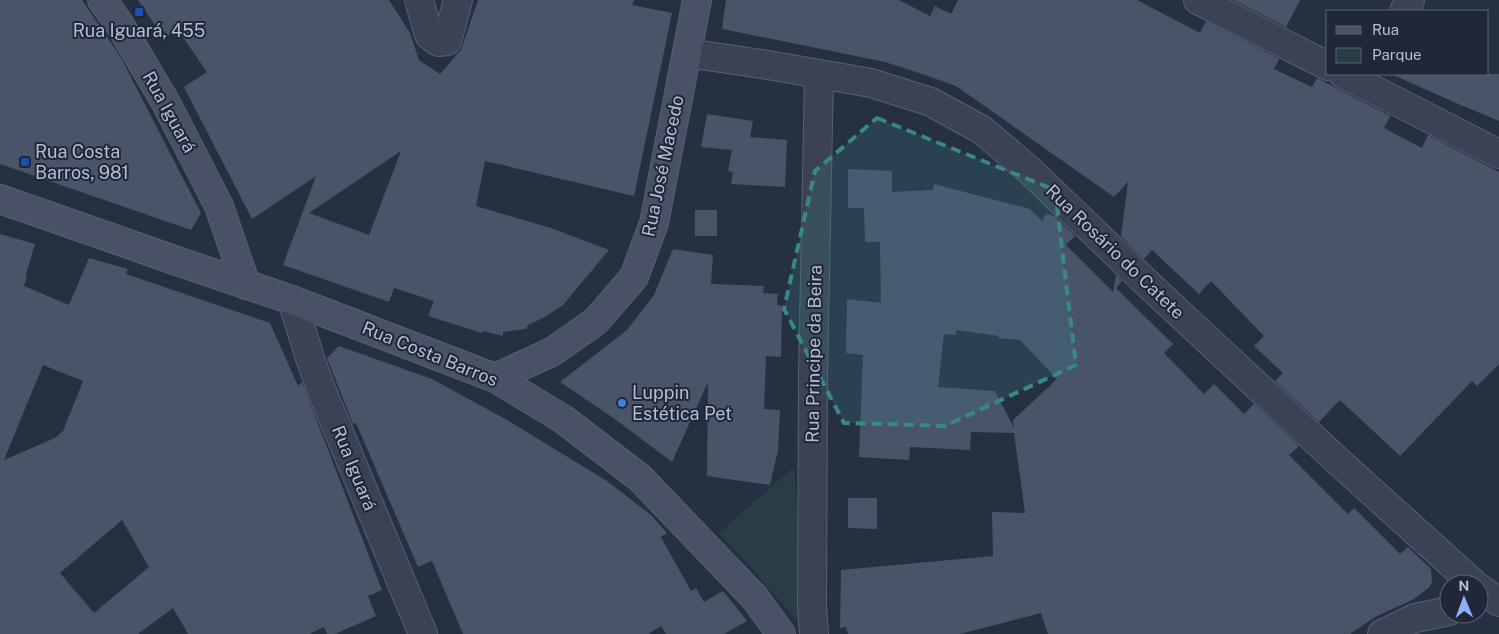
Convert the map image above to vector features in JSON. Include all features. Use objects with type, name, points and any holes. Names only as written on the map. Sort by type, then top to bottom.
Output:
[{"type":"main road","name":"Rua Iguará","points":[[102,0],[120,25],[166,103],[219,206],[246,285]]},
{"type":"main road","name":"Rua José Macedo","points":[[494,378],[552,352],[596,321],[634,277],[654,223],[697,0]]},
{"type":"main road","name":"Rua Costa Barros","points":[[0,198],[292,300],[494,378],[563,418],[640,478],[755,598],[781,634]]},
{"type":"street","points":[[419,0],[429,35],[438,42],[447,41],[458,0]]},
{"type":"street","points":[[1198,0],[1326,65]]},
{"type":"street","name":"Rua Rosário do Catete","points":[[687,53],[871,83],[931,102],[982,130],[1028,169],[1282,409],[1462,574]]},
{"type":"street","name":"Rua Principe da Beira","points":[[814,634],[812,605],[813,375],[819,74]]},
{"type":"street","points":[[1359,77],[1499,154]]},
{"type":"street","name":"Rua Iguará","points":[[292,300],[321,389],[423,634]]},
{"type":"street","points":[[1382,634],[1415,618],[1439,613]]},
{"type":"highlighted area","points":[[877,118],[1055,190],[1076,365],[945,426],[844,423],[784,309],[815,171]]},
{"type":"green space","points":[[794,467],[807,632],[719,533]]},
{"type":"building","points":[[0,0],[82,0],[120,56],[201,213],[191,230],[0,164]]},
{"type":"building","points":[[138,0],[389,0],[410,33],[419,60],[440,74],[461,50],[478,0],[634,0],[632,5],[672,13],[634,196],[485,161],[476,206],[551,228],[609,250],[563,305],[528,325],[526,329],[503,332],[503,336],[484,331],[482,333],[428,316],[434,301],[394,288],[389,302],[283,265],[316,176],[252,219],[184,87],[207,72],[177,29],[167,36],[158,23],[155,25]],"holes":[[[401,151],[369,235],[309,213]]]},
{"type":"building","points":[[726,0],[899,0],[930,16],[935,6],[951,14],[958,0],[1137,0],[1200,33],[1206,21],[1279,59],[1274,69],[1312,87],[1317,78],[1390,116],[1384,128],[1422,148],[1428,135],[1499,172],[1499,364],[1477,386],[1472,381],[1400,456],[1340,400],[1319,422],[1275,381],[1283,373],[1254,346],[1264,336],[1211,281],[1199,294],[1152,250],[1144,259],[1121,236],[1128,182],[1114,197],[956,86],[885,62],[722,29]]},
{"type":"building","points":[[1233,0],[1300,0],[1286,27]]},
{"type":"building","points":[[1499,74],[1499,121],[1393,75]]},
{"type":"building","points":[[707,114],[753,121],[750,137],[787,140],[785,187],[731,184],[733,172],[728,171],[732,150],[701,147]]},
{"type":"building","points":[[848,169],[892,171],[892,192],[933,190],[934,184],[1030,209],[1042,221],[1046,214],[1054,216],[1075,236],[1066,245],[1113,292],[1116,275],[1122,281],[1116,288],[1173,344],[1164,353],[1204,394],[1214,384],[1244,414],[1254,404],[1299,446],[1289,455],[1348,514],[1354,508],[1400,554],[1408,547],[1431,569],[1432,582],[1429,588],[1412,600],[1375,617],[1350,634],[1048,634],[1041,613],[960,634],[848,634],[846,627],[840,628],[841,570],[993,556],[992,512],[1025,513],[1014,433],[971,432],[970,450],[910,447],[909,460],[859,457],[863,355],[846,353],[847,299],[881,303],[880,242],[865,242],[864,208],[848,208]],"holes":[[[956,330],[999,336],[998,338],[1020,340],[1057,379],[1013,420],[1014,428],[995,391],[938,387],[944,334],[956,335]]]},
{"type":"building","points":[[695,210],[717,210],[717,236],[695,236]]},
{"type":"building","points":[[0,234],[35,244],[24,286],[69,305],[89,258],[128,269],[126,274],[270,323],[298,386],[302,382],[382,590],[368,596],[376,616],[335,634],[327,634],[324,627],[309,634],[188,634],[173,608],[138,634],[0,634]],"holes":[[[43,365],[83,381],[63,431],[55,438],[4,460]],[[122,520],[149,567],[94,613],[60,573]]]},
{"type":"building","points":[[673,249],[713,255],[711,284],[764,286],[763,293],[778,294],[777,305],[782,306],[781,357],[766,356],[764,409],[780,410],[778,450],[770,485],[707,476],[708,382],[672,462],[612,417],[560,382],[627,330],[654,295]]},
{"type":"building","points":[[339,346],[432,379],[507,420],[607,481],[651,515],[667,533],[661,537],[691,591],[696,588],[704,602],[723,591],[747,621],[724,634],[666,634],[661,626],[648,634],[463,634],[432,561],[418,567],[356,423],[353,424],[327,358]]},
{"type":"building","points":[[848,498],[877,498],[877,529],[848,528]]},
{"type":"place","name":"Rua Iguará, 455","points":[[139,12]]},
{"type":"place","name":"Rua Costa Barros, 981","points":[[25,162]]},
{"type":"place","name":"Luppin Estética Pet","points":[[622,403]]}]
